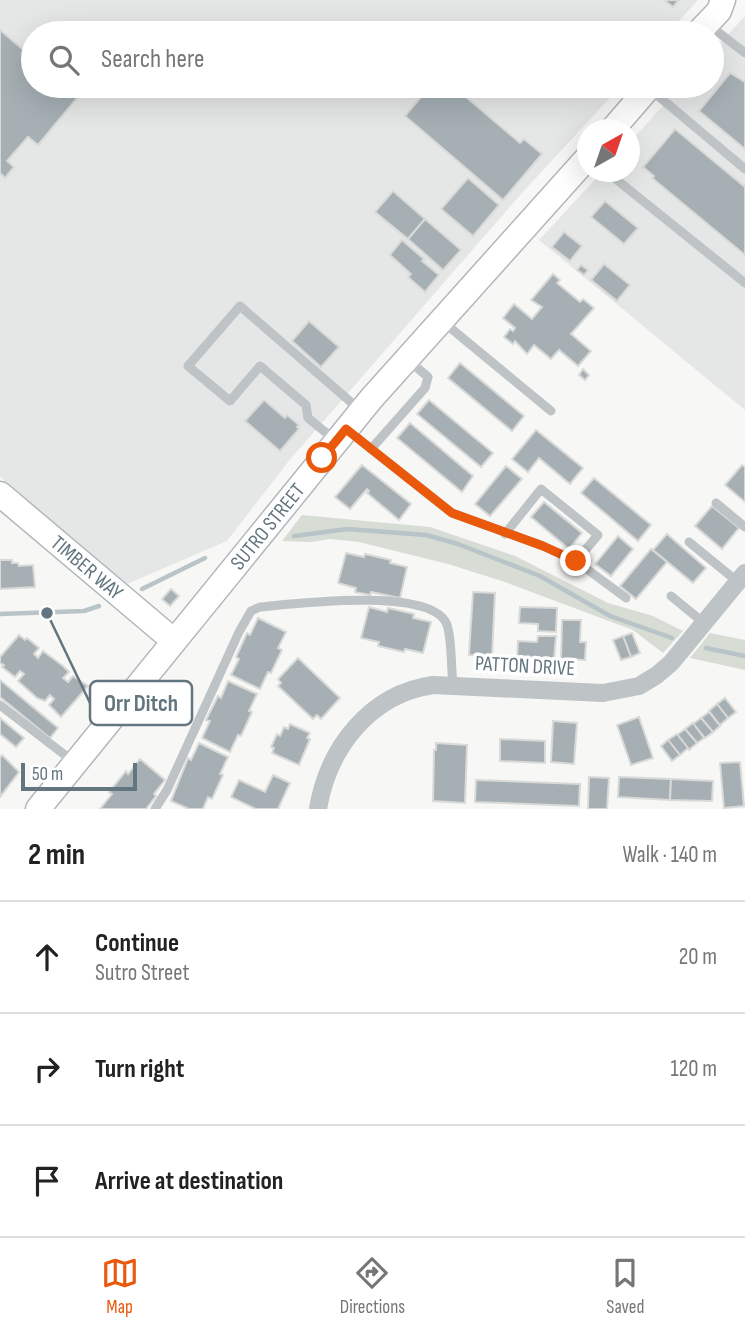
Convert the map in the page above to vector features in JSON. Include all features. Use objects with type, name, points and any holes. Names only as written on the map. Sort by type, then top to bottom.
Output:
[{"type":"main road","points":[[712,17],[742,0]]},
{"type":"main road","points":[[621,119],[640,98]]},
{"type":"main road","name":"SUTRO STREET","points":[[38,809],[348,427],[577,168]]},
{"type":"main road","name":"TIMBER WAY","points":[[0,494],[174,641]]},
{"type":"street","name":"PATTON DRIVE","points":[[318,809],[326,780],[345,742],[368,713],[396,694],[416,687],[453,685],[603,693],[639,686],[671,663],[741,577]]},
{"type":"lane","points":[[724,30],[745,54]]},
{"type":"lane","points":[[662,98],[745,169]]},
{"type":"lane","points":[[619,182],[745,283]]},
{"type":"lane","points":[[348,427],[308,418],[306,405],[260,366],[230,401],[188,366],[240,306],[370,449],[452,513],[576,561],[626,598]]},
{"type":"lane","points":[[441,320],[551,411]]},
{"type":"lane","points":[[370,449],[425,388],[428,377],[407,359]]},
{"type":"lane","points":[[505,534],[541,489],[598,535],[576,561]]},
{"type":"lane","points":[[716,503],[745,527]]},
{"type":"lane","points":[[689,542],[741,577]]},
{"type":"lane","points":[[671,596],[704,623]]},
{"type":"lane","points":[[155,809],[167,790],[239,632],[251,611],[260,607],[347,599],[409,605],[435,612],[447,624],[453,685]]},
{"type":"lane","points":[[0,705],[75,763]]},
{"type":"shaded area","points":[[0,0],[698,0],[679,21],[21,21],[21,98],[610,98],[590,119],[577,119],[577,134],[288,462],[227,541],[127,584],[0,477]]},
{"type":"shaded area","points":[[745,16],[745,410],[539,240],[593,182],[640,182],[640,131],[670,98],[724,98],[724,39]]},
{"type":"shaded area","points":[[302,515],[430,527],[515,556],[608,603],[653,616],[683,631],[663,653],[633,630],[505,582],[448,564],[359,542],[330,539],[311,542],[282,541]]},
{"type":"shaded area","points":[[710,633],[745,640],[745,670],[690,658]]},
{"type":"building","points":[[664,0],[679,0],[673,7]]},
{"type":"building","points":[[0,30],[21,48],[21,98],[77,98],[38,145],[28,137],[7,161],[14,167],[5,178],[0,173]]},
{"type":"building","points":[[730,73],[745,82],[745,149],[699,111],[710,98],[724,98],[724,80]]},
{"type":"building","points":[[420,98],[467,98],[520,143],[524,139],[542,154],[503,200],[405,116]]},
{"type":"building","points":[[675,129],[745,187],[745,255],[652,178],[654,176],[643,167]]},
{"type":"building","points":[[468,178],[499,205],[473,236],[441,209]]},
{"type":"building","points":[[393,191],[425,219],[408,239],[375,212]]},
{"type":"building","points":[[605,201],[638,228],[624,244],[591,217]]},
{"type":"building","points":[[425,219],[461,250],[443,270],[408,239]]},
{"type":"building","points":[[564,232],[582,246],[570,261],[552,247]]},
{"type":"building","points":[[402,240],[439,275],[425,292],[408,277],[411,274],[390,255]]},
{"type":"building","points":[[604,264],[630,285],[617,301],[591,280]]},
{"type":"building","points":[[581,265],[588,270],[584,275],[577,270]]},
{"type":"building","points":[[553,274],[560,280],[557,283],[580,302],[583,299],[594,308],[571,334],[591,351],[578,366],[559,350],[551,359],[534,345],[527,354],[515,341],[513,344],[504,337],[510,329],[513,331],[515,328],[503,318],[514,304],[532,319],[542,307],[531,300]]},
{"type":"building","points":[[309,321],[339,347],[321,367],[292,341]]},
{"type":"building","points":[[460,363],[524,416],[512,431],[448,378]]},
{"type":"building","points":[[583,369],[589,375],[585,380],[579,375]]},
{"type":"building","points":[[264,400],[285,418],[287,415],[299,425],[299,429],[280,451],[245,421]]},
{"type":"building","points":[[429,400],[493,453],[481,467],[417,414]]},
{"type":"building","points":[[410,423],[473,476],[462,492],[397,438]]},
{"type":"building","points":[[536,430],[583,468],[570,484],[539,458],[528,472],[512,459]]},
{"type":"building","points":[[362,465],[411,504],[399,520],[367,493],[367,489],[350,509],[335,497]]},
{"type":"building","points":[[742,465],[745,467],[745,502],[725,485]]},
{"type":"building","points":[[506,466],[522,479],[490,516],[475,504]]},
{"type":"building","points":[[594,478],[651,525],[638,541],[581,493]]},
{"type":"building","points":[[544,502],[582,533],[569,549],[531,517]]},
{"type":"building","points":[[712,506],[739,528],[722,549],[695,526]]},
{"type":"building","points":[[667,534],[706,568],[693,583],[653,550]]},
{"type":"building","points":[[618,536],[633,549],[611,576],[595,564]]},
{"type":"building","points":[[651,549],[667,562],[636,599],[620,586]]},
{"type":"building","points":[[346,553],[364,557],[365,554],[407,567],[400,598],[371,592],[370,595],[355,592],[356,588],[338,583]]},
{"type":"building","points":[[0,560],[12,560],[12,563],[18,563],[19,566],[33,565],[35,587],[0,589]]},
{"type":"building","points":[[171,589],[179,596],[170,606],[162,599]]},
{"type":"building","points":[[473,592],[495,593],[492,656],[469,655]]},
{"type":"building","points":[[369,607],[387,612],[388,608],[414,614],[413,618],[431,622],[423,653],[378,646],[379,642],[361,638]]},
{"type":"building","points":[[520,607],[557,608],[556,632],[538,631],[538,624],[519,623]]},
{"type":"building","points":[[258,618],[286,632],[278,648],[282,650],[260,689],[231,675],[247,633],[250,635]]},
{"type":"building","points":[[562,620],[581,620],[580,642],[586,642],[585,660],[561,659]]},
{"type":"building","points":[[632,633],[640,653],[631,657],[623,636]]},
{"type":"building","points":[[19,635],[39,648],[34,654],[38,658],[43,651],[63,666],[69,672],[63,678],[68,682],[73,676],[88,686],[61,717],[49,705],[54,699],[50,695],[45,701],[37,698],[18,681],[24,674],[20,671],[15,677],[2,667],[4,665],[0,663],[0,657]]},
{"type":"building","points":[[538,636],[556,636],[554,660],[517,658],[518,641],[537,642]]},
{"type":"building","points":[[623,636],[631,657],[621,660],[613,640]]},
{"type":"building","points":[[298,658],[340,698],[321,719],[317,715],[313,719],[278,686],[281,683],[278,679]]},
{"type":"building","points":[[0,680],[58,728],[50,738],[0,697]]},
{"type":"building","points":[[228,681],[257,694],[241,736],[238,735],[230,752],[202,738],[210,721],[206,720],[218,696],[221,698]]},
{"type":"building","points":[[725,698],[736,712],[728,718],[717,704]]},
{"type":"building","points":[[717,704],[728,718],[720,725],[709,711]]},
{"type":"building","points":[[709,712],[720,726],[713,732],[701,718]]},
{"type":"building","points":[[639,717],[653,758],[631,765],[617,725]]},
{"type":"building","points":[[0,718],[24,738],[16,747],[0,734]]},
{"type":"building","points":[[701,718],[713,732],[705,738],[693,724]]},
{"type":"building","points":[[553,721],[577,723],[574,764],[551,762]]},
{"type":"building","points":[[693,723],[704,738],[697,743],[685,729]]},
{"type":"building","points":[[290,724],[310,733],[299,765],[272,753],[274,748],[271,747],[277,734],[280,736],[284,727],[288,729]]},
{"type":"building","points":[[685,729],[697,743],[689,750],[677,735]]},
{"type":"building","points":[[677,734],[688,748],[680,755],[668,740]]},
{"type":"building","points":[[500,739],[545,741],[545,763],[500,761]]},
{"type":"building","points":[[668,740],[680,755],[672,761],[661,746]]},
{"type":"building","points":[[199,743],[228,757],[212,799],[208,797],[203,809],[189,809],[171,801],[188,758],[191,760]]},
{"type":"building","points":[[436,743],[467,745],[465,803],[433,801]]},
{"type":"building","points":[[2,755],[19,772],[0,797],[0,758]]},
{"type":"building","points":[[140,759],[165,780],[146,809],[100,809],[112,794],[109,792]]},
{"type":"building","points":[[740,762],[744,806],[724,808],[720,763]]},
{"type":"building","points":[[273,775],[290,783],[278,809],[256,809],[231,797],[239,780],[265,792]]},
{"type":"building","points":[[589,777],[609,778],[607,809],[588,809]]},
{"type":"building","points":[[619,777],[671,779],[670,800],[618,797]]},
{"type":"building","points":[[671,779],[713,781],[712,801],[670,800]]},
{"type":"building","points":[[476,780],[580,784],[579,806],[475,802]]},
{"type":"waterway","points":[[294,536],[348,529],[426,535],[458,544],[540,576],[610,616],[672,638]]},
{"type":"waterway","points":[[142,589],[205,558]]},
{"type":"waterway","points":[[0,614],[84,611],[99,606]]},
{"type":"waterway","points":[[706,648],[745,656]]},
{"type":"place","name":"Orr Ditch","points":[[47,613]]},
{"type":"route","points":[[322,458],[346,429],[452,513],[576,561]]}]
